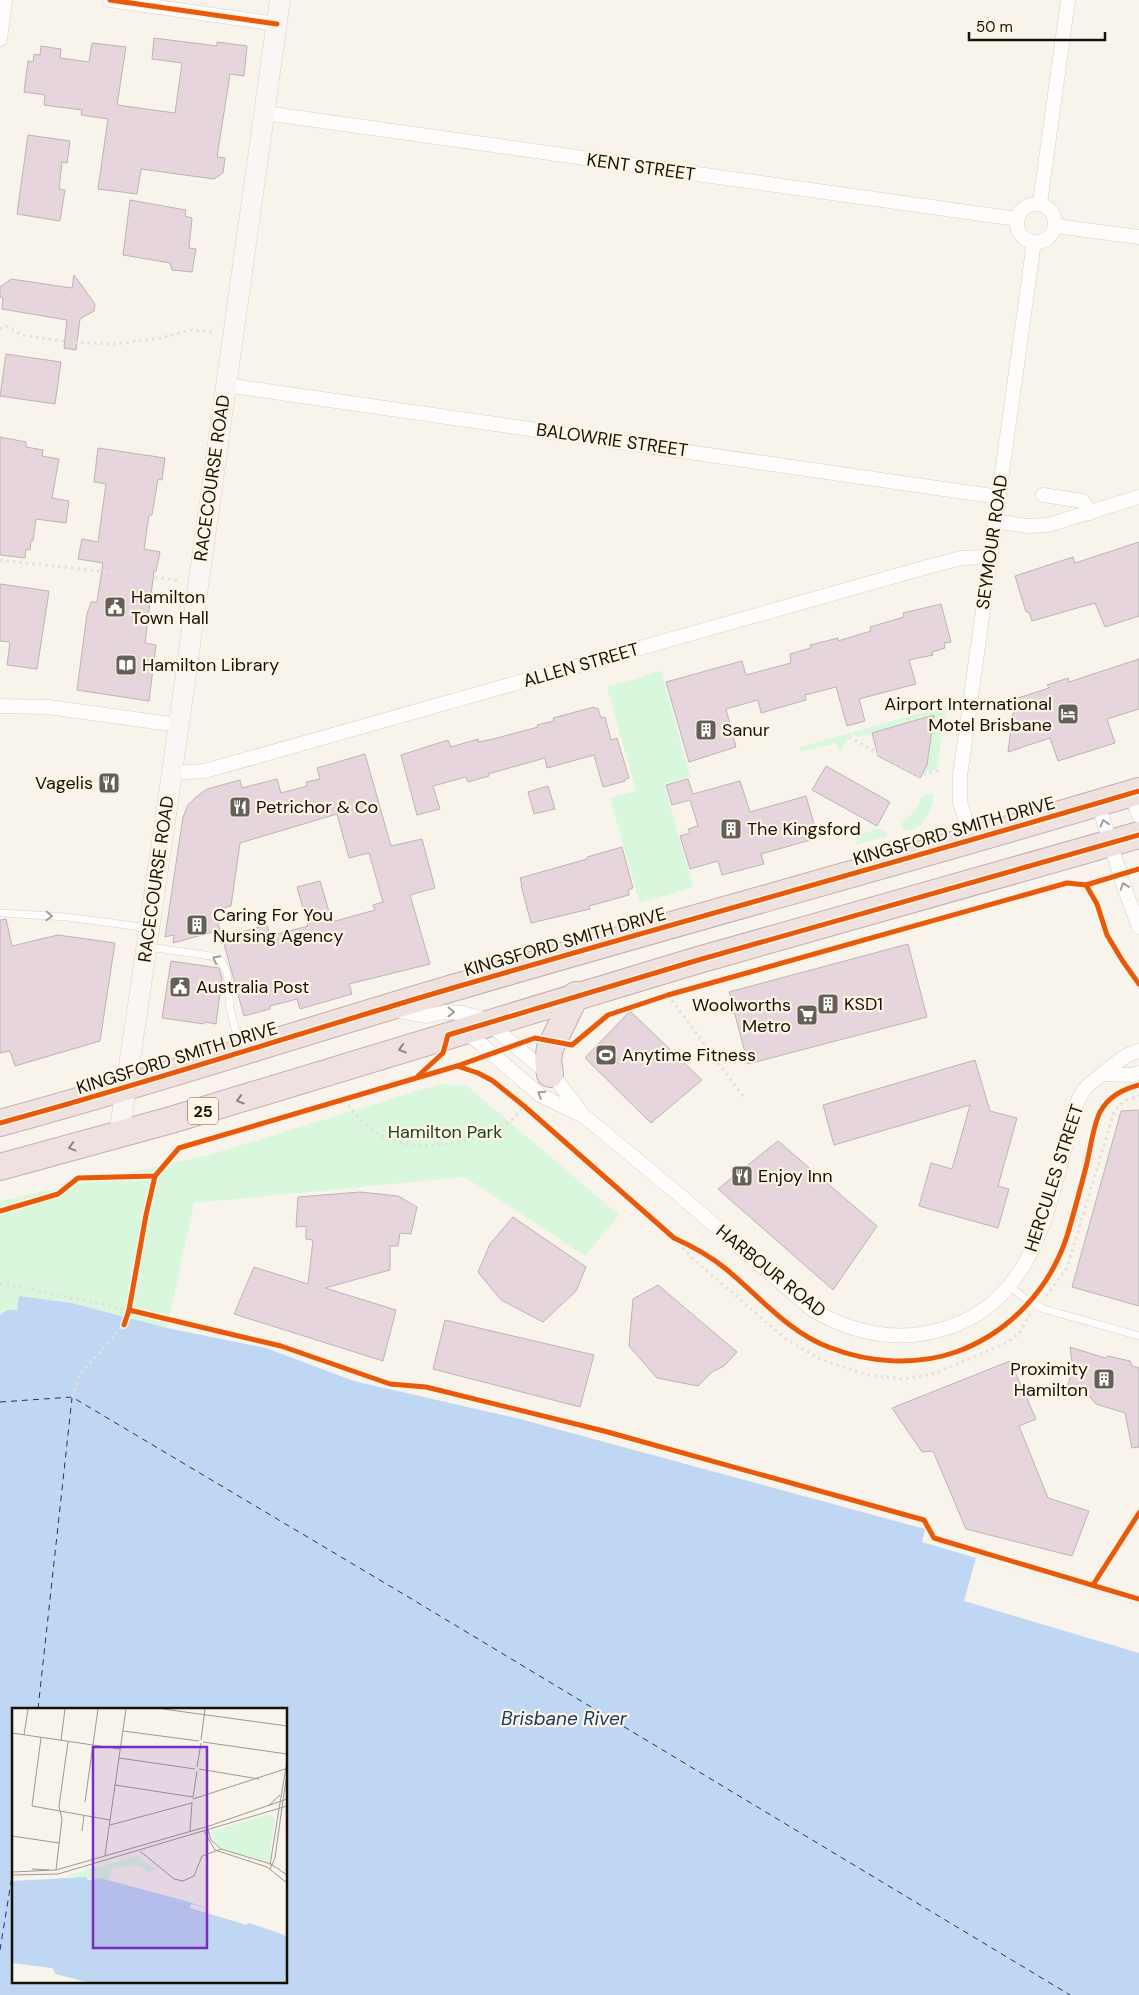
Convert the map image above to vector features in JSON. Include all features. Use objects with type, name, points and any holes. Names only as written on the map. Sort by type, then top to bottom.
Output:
[{"type":"highway","name":"KINGSFORD SMITH DRIVE","points":[[0,1123],[125,1088],[463,985],[972,841],[1098,803],[1136,800]]},
{"type":"highway","name":"25","points":[[0,1167],[119,1135],[576,996],[1139,835]]},
{"type":"highway","points":[[550,1074],[548,1060],[550,1048],[576,996]]},
{"type":"street","points":[[0,39],[5,0]]},
{"type":"street","points":[[110,0],[277,24]]},
{"type":"street","name":"RACECOURSE ROAD","points":[[119,1135],[172,773],[280,0]]},
{"type":"street","points":[[1040,204],[1068,0]]},
{"type":"street","name":"KENT STREET","points":[[265,113],[1017,219]]},
{"type":"street","points":[[1040,204],[1050,209],[1056,220],[1056,226],[1051,236],[1040,242],[1034,242],[1023,237],[1019,232],[1017,219],[1028,205],[1040,204]]},
{"type":"street","points":[[1056,226],[1139,237]]},
{"type":"street","name":"SEYMOUR ROAD","points":[[972,841],[960,802],[960,776],[1034,242]]},
{"type":"street","name":"BALOWRIE STREET","points":[[226,385],[999,497]]},
{"type":"street","points":[[1043,495],[1083,501],[1090,513]]},
{"type":"street","points":[[995,521],[1037,526],[1060,523],[1139,497]]},
{"type":"street","name":"ALLEN STREET","points":[[172,773],[198,773],[213,769],[960,558],[990,557]]},
{"type":"street","points":[[0,706],[48,707],[178,725]]},
{"type":"street","points":[[1098,803],[1124,887],[1139,927]]},
{"type":"street","name":"HARBOUR ROAD","points":[[386,1008],[426,1016],[445,1012],[462,1013],[487,1022],[550,1074],[584,1116],[813,1310],[838,1323],[877,1335],[901,1337],[925,1334],[955,1326],[979,1314],[1009,1286]]},
{"type":"street","name":"HARBOUR ROAD","points":[[458,1032],[475,1039],[540,1095],[584,1116]]},
{"type":"street","name":"HERCULES STREET","points":[[1009,1286],[1028,1259],[1040,1232],[1058,1176],[1077,1102],[1085,1088],[1128,1055],[1139,1051]]},
{"type":"street","points":[[1104,1074],[1132,1075],[1139,1072]]},
{"type":"lane","points":[[0,913],[67,917],[147,937],[211,956],[223,962],[228,978],[230,1008],[242,1053]]},
{"type":"lane","points":[[1009,1286],[1038,1306],[1139,1336]]},
{"type":"path","points":[[0,329],[6,326],[22,335],[68,342],[114,344],[161,338],[190,330],[233,334]]},
{"type":"path","points":[[0,560],[177,580]]},
{"type":"path","points":[[849,737],[891,758],[919,776],[940,770]]},
{"type":"path","points":[[659,998],[677,992]]},
{"type":"path","points":[[668,995],[745,1099]]},
{"type":"path","points":[[666,1231],[691,1257],[787,1340],[822,1360],[884,1378],[904,1379],[936,1373],[1004,1344],[1019,1334],[1027,1317],[1038,1306],[1067,1268],[1114,1112],[1124,1101],[1139,1096]]},
{"type":"path","points":[[335,1102],[353,1097]]},
{"type":"path","points":[[344,1100],[362,1122],[385,1137],[405,1145],[437,1145],[462,1142],[490,1132],[512,1120],[524,1106]]},
{"type":"path","points":[[518,1101],[532,1112]]},
{"type":"path","points":[[674,1238],[688,1244]]},
{"type":"path","points":[[0,1284],[138,1313]]},
{"type":"path","points":[[72,1397],[80,1374],[124,1325],[131,1301]]},
{"type":"green space","points":[[661,671],[690,777],[664,784],[693,887],[640,903],[610,798],[636,791],[607,687]]},
{"type":"green space","points":[[946,706],[937,769],[922,773],[927,765],[934,715],[857,737],[851,734],[840,752],[836,743],[801,752],[800,747]]},
{"type":"green space","points":[[933,795],[934,798],[925,820],[916,828],[904,830],[901,824],[916,810],[922,796]]},
{"type":"green space","points":[[876,829],[887,832],[887,836],[855,845],[859,835]]},
{"type":"green space","points":[[891,840],[893,842],[892,845],[858,855],[855,853],[856,851]]},
{"type":"green space","name":"Hamilton Park","points":[[440,1084],[467,1086],[619,1215],[585,1256],[465,1177],[194,1203],[167,1328],[72,1303],[19,1296],[17,1310],[7,1310],[0,1315],[0,1201],[209,1155]]},
{"type":"water","name":"Brisbane River","points":[[19,1296],[72,1303],[167,1328],[266,1348],[354,1381],[520,1419],[925,1529],[922,1542],[1139,1606],[1139,1995],[0,1995],[0,1315],[7,1310],[17,1310]]},
{"type":"pier","points":[[976,1558],[1139,1606],[1139,1653],[964,1601]]},
{"type":"building","points":[[154,38],[217,46],[217,42],[247,46],[244,76],[230,74],[217,157],[225,158],[223,173],[214,179],[141,169],[137,194],[98,189],[108,119],[81,115],[82,110],[44,105],[45,95],[24,92],[28,61],[33,62],[34,54],[40,55],[41,46],[61,49],[60,58],[89,62],[92,43],[126,47],[117,105],[175,113],[182,63],[152,59]]},
{"type":"building","points":[[28,135],[70,141],[67,163],[62,162],[59,189],[65,190],[60,221],[17,214]]},
{"type":"building","points":[[130,200],[186,210],[185,216],[192,218],[189,248],[196,249],[192,272],[172,270],[170,263],[123,255]]},
{"type":"building","points":[[74,275],[95,304],[94,311],[80,319],[76,350],[64,348],[67,320],[2,309],[3,298],[0,297],[0,287],[11,279],[72,288]]},
{"type":"building","points":[[6,354],[61,362],[55,404],[0,396]]},
{"type":"building","points":[[0,437],[26,442],[26,447],[43,450],[42,456],[59,459],[52,498],[69,501],[66,523],[36,519],[33,541],[31,540],[30,550],[26,549],[25,558],[0,555]]},
{"type":"building","points":[[98,448],[165,458],[162,480],[158,479],[152,515],[149,515],[144,549],[160,552],[156,571],[154,571],[145,643],[156,645],[149,701],[77,690],[87,614],[91,602],[97,602],[103,563],[78,559],[82,539],[98,542],[106,484],[94,482]]},
{"type":"building","points":[[1139,542],[1139,616],[1105,627],[1095,603],[1032,621],[1029,612],[1026,612],[1015,576],[1073,557],[1075,563]]},
{"type":"building","points":[[0,584],[49,591],[37,669],[7,665],[10,642],[0,641]]},
{"type":"building","points":[[941,604],[951,642],[944,643],[945,648],[932,652],[933,655],[909,660],[916,684],[859,699],[865,721],[847,726],[836,687],[805,695],[806,700],[761,713],[758,700],[726,709],[736,747],[689,762],[666,682],[742,661],[746,675],[791,663],[790,654],[811,648],[810,645],[838,638],[838,641],[871,631],[870,627],[904,617],[903,613]]},
{"type":"building","name":"Airport International Motel Brisbane","points":[[1139,659],[1139,709],[1107,719],[1115,743],[1058,761],[1050,738],[1008,752],[1015,699],[1049,688],[1047,685],[1068,678],[1069,682]]},
{"type":"building","points":[[594,707],[595,709],[598,708],[601,718],[605,717],[611,740],[617,738],[629,778],[625,779],[625,781],[603,787],[594,755],[547,768],[545,758],[488,774],[489,776],[468,782],[466,777],[433,786],[440,809],[417,815],[401,755],[448,740],[451,747],[478,739],[478,742],[493,739],[538,727],[537,725],[554,721],[553,718]]},
{"type":"building","points":[[934,715],[927,765],[920,778],[878,756],[872,733]]},
{"type":"building","points":[[365,754],[391,846],[422,839],[435,888],[410,895],[430,964],[349,984],[352,994],[300,1009],[297,999],[270,1006],[270,1009],[244,1016],[222,937],[267,925],[270,936],[308,926],[297,887],[320,881],[332,922],[375,910],[373,905],[383,902],[369,853],[349,858],[337,814],[240,843],[231,906],[214,910],[220,930],[173,943],[174,935],[165,937],[183,817],[188,805],[207,789],[240,780],[242,788],[277,779],[281,793],[307,786],[306,782],[320,779],[317,768]]},
{"type":"building","points":[[826,766],[890,802],[877,826],[812,790]]},
{"type":"building","points":[[688,779],[693,794],[740,781],[750,812],[806,796],[818,838],[761,854],[764,864],[722,875],[718,861],[690,869],[680,836],[690,833],[688,829],[698,826],[690,800],[672,805],[666,785]]},
{"type":"building","points":[[548,786],[555,809],[534,814],[528,792]]},
{"type":"building","points":[[622,847],[633,888],[628,890],[629,895],[589,906],[590,909],[531,923],[520,878]]},
{"type":"building","points":[[6,919],[12,946],[58,935],[115,943],[100,1041],[15,1066],[10,1051],[0,1053],[0,920]]},
{"type":"building","name":"KSD1","points":[[908,944],[927,1017],[748,1064],[729,992]]},
{"type":"building","points":[[171,961],[219,968],[222,978],[216,1024],[162,1018]]},
{"type":"building","points":[[630,1011],[702,1080],[651,1123],[585,1058]]},
{"type":"building","points":[[975,1060],[990,1111],[1017,1118],[998,1186],[1009,1189],[998,1228],[919,1206],[931,1163],[952,1169],[970,1105],[834,1145],[823,1105]]},
{"type":"building","points":[[1139,1110],[1139,1306],[1072,1287],[1121,1111]]},
{"type":"building","points":[[778,1141],[877,1226],[833,1290],[718,1189]]},
{"type":"building","points":[[360,1192],[398,1196],[417,1207],[411,1234],[400,1233],[398,1246],[390,1246],[390,1270],[325,1288],[396,1310],[383,1361],[234,1314],[254,1267],[308,1284],[313,1240],[306,1239],[306,1226],[296,1227],[298,1197]]},
{"type":"building","points":[[513,1217],[586,1267],[576,1291],[543,1322],[501,1300],[478,1272],[490,1244]]},
{"type":"building","points":[[658,1285],[737,1352],[724,1366],[712,1372],[698,1386],[657,1378],[629,1346],[633,1299]]},
{"type":"building","points":[[445,1320],[594,1355],[580,1407],[433,1369]]},
{"type":"building","name":"Proximity Hamilton","points":[[1070,1347],[1105,1358],[1108,1356],[1130,1361],[1132,1366],[1139,1368],[1139,1447],[1132,1448],[1125,1413],[1096,1404],[1090,1397],[1066,1391],[1073,1369]]},
{"type":"building","points":[[1010,1361],[1036,1419],[1019,1426],[1048,1498],[1089,1511],[1072,1556],[966,1529],[933,1451],[922,1452],[892,1408]]},
{"type":"ferry route","points":[[0,1402],[72,1397],[1070,1995]]},
{"type":"ferry route","points":[[38,1708],[72,1398]]},
{"type":"ferry route","points":[[0,1950],[12,1876]]},
{"type":"cycle path","points":[[110,0],[277,24]]},
{"type":"cycle path","points":[[0,1123],[116,1090],[463,985],[1139,791]]},
{"type":"cycle path","points":[[418,1076],[443,1053],[448,1035],[695,961],[1139,835]]},
{"type":"cycle path","points":[[0,1211],[58,1194],[78,1178],[155,1176],[179,1148],[457,1066],[535,1038],[572,1045],[608,1015],[668,995],[1067,883],[1086,885],[1139,869]]},
{"type":"cycle path","points":[[1086,885],[1097,904],[1107,935],[1139,984]]},
{"type":"cycle path","points":[[457,1066],[478,1073],[493,1081],[674,1238],[720,1264],[788,1324],[831,1348],[861,1357],[893,1361],[925,1359],[956,1352],[975,1344],[993,1333],[1025,1307],[1050,1274],[1060,1255],[1072,1219],[1100,1112],[1116,1094],[1139,1085]]},
{"type":"cycle path","points":[[124,1325],[129,1310],[155,1176]]},
{"type":"cycle path","points":[[129,1310],[281,1346],[390,1384],[426,1387],[604,1431],[924,1520],[934,1538],[1139,1599]]},
{"type":"cycle path","points":[[1093,1585],[1139,1513]]},
{"type":"place","name":"Hamilton Town Hall","points":[[115,607]]},
{"type":"place","name":"Hamilton Library","points":[[126,665]]},
{"type":"place","name":"Airport International Motel Brisbane","points":[[1068,714]]},
{"type":"place","name":"Sanur","points":[[706,730]]},
{"type":"place","name":"Vagelis","points":[[109,783]]},
{"type":"place","name":"Petrichor & Co","points":[[240,807]]},
{"type":"place","name":"The Kingsford","points":[[731,829]]},
{"type":"place","name":"Caring For You Nursing Agency","points":[[197,925]]},
{"type":"place","name":"Australia Post","points":[[180,987]]},
{"type":"place","name":"KSD1","points":[[828,1004]]},
{"type":"place","name":"Woolworths Metro","points":[[807,1015]]},
{"type":"place","name":"Anytime Fitness","points":[[606,1055]]},
{"type":"place","name":"Enjoy Inn","points":[[742,1176]]},
{"type":"place","name":"Proximity Hamilton","points":[[1104,1379]]}]
